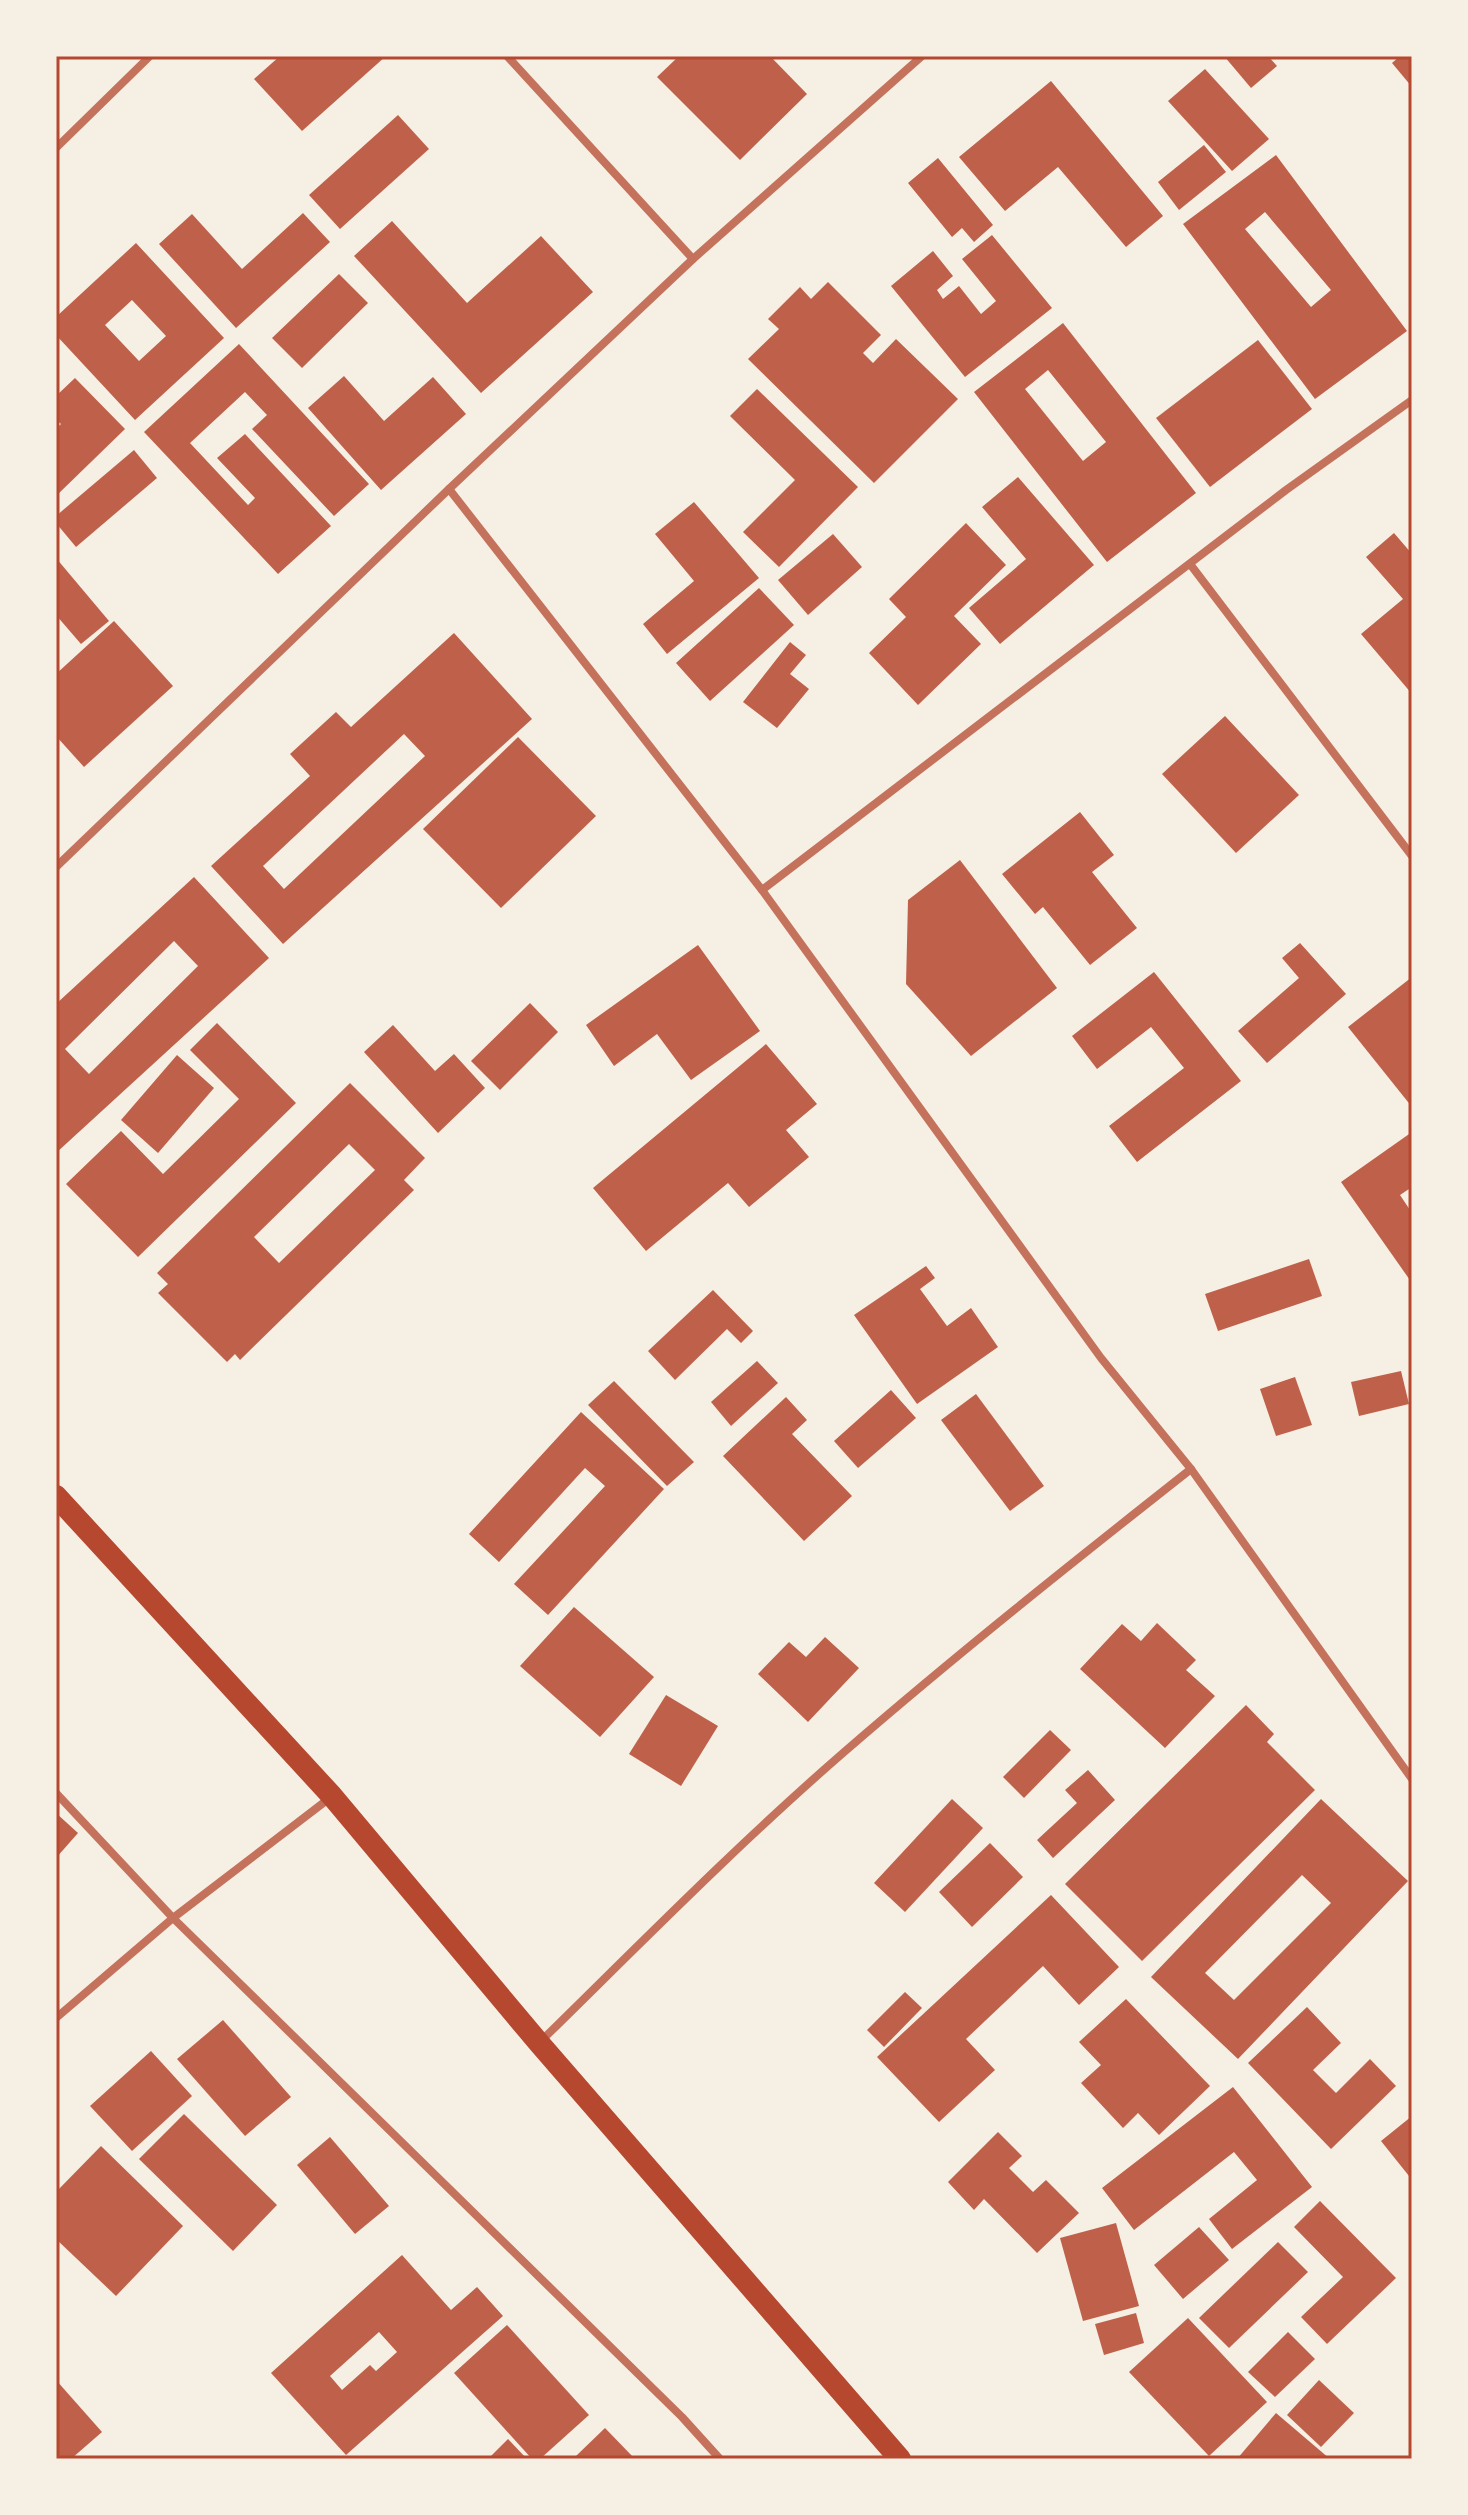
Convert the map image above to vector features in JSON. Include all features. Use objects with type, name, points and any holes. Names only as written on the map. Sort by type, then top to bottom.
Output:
[{"type":"highway","points":[[56,1496],[332,1796],[539,2043],[900,2459]]},
{"type":"street","points":[[56,148],[150,56]]},
{"type":"street","points":[[507,56],[693,259]]},
{"type":"street","points":[[56,867],[693,259],[922,56]]},
{"type":"street","points":[[762,890],[1286,490],[1412,400]]},
{"type":"street","points":[[449,489],[762,890],[1101,1358],[1191,1469],[1412,1779]]},
{"type":"street","points":[[1190,564],[1412,856]]},
{"type":"street","points":[[539,2043],[695,1889],[841,1755],[1010,1612],[1191,1469]]},
{"type":"street","points":[[56,1793],[173,1918],[671,2406],[720,2459]]},
{"type":"street","points":[[56,2018],[173,1918],[332,1796]]},
{"type":"building","points":[[280,56],[386,56],[302,131],[254,79]]},
{"type":"building","points":[[679,56],[770,56],[807,94],[740,160],[657,77]]},
{"type":"building","points":[[1224,56],[1268,56],[1277,66],[1251,88]]},
{"type":"building","points":[[1400,56],[1412,56],[1412,87],[1392,63]]},
{"type":"building","points":[[1205,69],[1269,139],[1232,171],[1168,101]]},
{"type":"building","points":[[1051,81],[1163,216],[1126,247],[1058,167],[1005,211],[959,157]]},
{"type":"building","points":[[398,115],[429,149],[340,229],[309,195]]},
{"type":"building","points":[[1204,145],[1226,172],[1179,210],[1158,182]]},
{"type":"building","points":[[1276,155],[1407,331],[1315,399],[1183,224]],"holes":[[[1265,212],[1331,290],[1311,307],[1245,229]]]},
{"type":"building","points":[[938,158],[993,225],[974,242],[962,228],[952,237],[908,183]]},
{"type":"building","points":[[303,213],[330,242],[236,328],[159,244],[192,214],[242,269]]},
{"type":"building","points":[[392,221],[467,303],[541,236],[593,292],[481,393],[354,256]]},
{"type":"building","points":[[992,235],[1052,308],[965,377],[891,286],[933,251],[953,276],[937,290],[943,299],[959,286],[981,314],[996,301],[962,259]]},
{"type":"building","points":[[136,243],[224,338],[135,420],[56,335],[56,317]],"holes":[[[132,300],[166,336],[139,361],[105,325]]]},
{"type":"building","points":[[339,274],[368,303],[302,368],[272,338]]},
{"type":"building","points":[[828,282],[881,335],[863,353],[873,363],[896,339],[958,399],[874,483],[748,359],[779,329],[768,319],[800,287],[811,299]]},
{"type":"building","points":[[1063,323],[1196,493],[1107,562],[974,392]],"holes":[[[1048,370],[1106,442],[1083,461],[1025,389]]]},
{"type":"building","points":[[1258,340],[1312,409],[1210,487],[1156,418]]},
{"type":"building","points":[[239,344],[369,484],[334,516],[252,429],[267,415],[245,392],[190,443],[248,505],[255,498],[217,458],[245,434],[331,526],[278,574],[144,432]]},
{"type":"building","points":[[344,376],[384,421],[433,377],[466,414],[381,490],[308,408]]},
{"type":"building","points":[[75,378],[125,429],[56,496],[56,429],[61,424],[56,419],[56,396]]},
{"type":"building","points":[[757,389],[858,487],[779,567],[743,532],[795,480],[730,416]]},
{"type":"building","points":[[134,450],[157,478],[76,547],[56,523],[56,516]]},
{"type":"building","points":[[1018,477],[1094,565],[1000,644],[969,608],[1026,559],[982,507]]},
{"type":"building","points":[[694,502],[759,578],[667,654],[643,624],[694,581],[655,534]]},
{"type":"building","points":[[966,523],[1006,565],[954,616],[981,644],[918,705],[869,653],[906,617],[889,599]]},
{"type":"building","points":[[1394,533],[1412,554],[1412,694],[1361,634],[1403,599],[1366,557]]},
{"type":"building","points":[[833,534],[862,567],[808,615],[778,580]]},
{"type":"building","points":[[56,558],[109,621],[81,644],[56,615]]},
{"type":"building","points":[[759,588],[794,625],[710,701],[676,663]]},
{"type":"building","points":[[114,621],[173,686],[84,767],[56,736],[56,674]]},
{"type":"building","points":[[454,633],[532,719],[283,944],[211,866],[310,776],[290,754],[336,712],[351,727]],"holes":[[[404,734],[425,756],[284,889],[263,866]]]},
{"type":"building","points":[[790,642],[806,655],[790,674],[809,689],[777,728],[743,702]]},
{"type":"building","points":[[1225,716],[1299,795],[1236,853],[1162,774]]},
{"type":"building","points":[[518,737],[596,816],[501,908],[423,829]]},
{"type":"building","points":[[1080,812],[1114,855],[1092,872],[1137,928],[1090,965],[1043,907],[1035,914],[1002,874]]},
{"type":"building","points":[[960,860],[1057,988],[971,1056],[906,984],[908,900]]},
{"type":"building","points":[[194,877],[269,958],[56,1153],[56,1004]],"holes":[[[174,941],[198,966],[89,1074],[65,1049]]]},
{"type":"building","points":[[1300,943],[1346,994],[1267,1063],[1238,1031],[1299,978],[1282,958]]},
{"type":"building","points":[[698,945],[760,1031],[691,1080],[657,1034],[614,1066],[586,1025]]},
{"type":"building","points":[[1154,972],[1241,1081],[1137,1162],[1109,1126],[1184,1068],[1151,1027],[1097,1069],[1072,1036]]},
{"type":"building","points":[[1412,977],[1412,1107],[1348,1027]]},
{"type":"building","points":[[530,1003],[558,1032],[500,1090],[471,1061]]},
{"type":"building","points":[[217,1023],[296,1103],[138,1257],[66,1184],[121,1131],[163,1174],[239,1099],[190,1050]]},
{"type":"building","points":[[393,1025],[435,1071],[454,1054],[485,1088],[438,1133],[364,1052]]},
{"type":"building","points":[[766,1044],[817,1104],[786,1130],[809,1157],[749,1207],[728,1183],[646,1251],[593,1188]]},
{"type":"building","points":[[177,1055],[214,1088],[158,1153],[121,1120]]},
{"type":"building","points":[[350,1083],[425,1158],[404,1180],[414,1190],[240,1360],[235,1354],[227,1362],[158,1293],[168,1284],[157,1273]],"holes":[[[349,1144],[375,1170],[279,1263],[254,1237]]]},
{"type":"building","points":[[1412,1132],[1412,1187],[1400,1195],[1412,1213],[1412,1283],[1341,1182]]},
{"type":"building","points":[[1309,1259],[1322,1296],[1218,1331],[1205,1294]]},
{"type":"building","points":[[926,1266],[935,1278],[920,1289],[947,1326],[971,1308],[998,1347],[917,1404],[854,1315]]},
{"type":"building","points":[[713,1290],[753,1331],[741,1343],[727,1329],[675,1380],[648,1351]]},
{"type":"building","points":[[757,1361],[778,1383],[731,1426],[711,1402]]},
{"type":"building","points":[[1401,1371],[1409,1404],[1359,1416],[1351,1382]]},
{"type":"building","points":[[1295,1377],[1312,1425],[1276,1436],[1260,1389]]},
{"type":"building","points":[[614,1381],[694,1462],[667,1486],[588,1405]]},
{"type":"building","points":[[891,1390],[916,1418],[858,1468],[834,1441]]},
{"type":"building","points":[[976,1394],[1044,1486],[1010,1511],[941,1420]]},
{"type":"building","points":[[786,1397],[807,1420],[792,1434],[852,1496],[804,1541],[723,1456]]},
{"type":"building","points":[[581,1412],[664,1489],[548,1615],[514,1584],[605,1486],[585,1468],[499,1562],[469,1534]]},
{"type":"building","points":[[574,1607],[654,1677],[600,1737],[520,1666]]},
{"type":"building","points":[[1157,1623],[1196,1660],[1186,1670],[1215,1696],[1165,1748],[1080,1669],[1122,1624],[1141,1641]]},
{"type":"building","points":[[825,1637],[859,1668],[808,1722],[758,1674],[789,1642],[806,1657]]},
{"type":"building","points":[[666,1695],[718,1726],[681,1786],[629,1754]]},
{"type":"building","points":[[1246,1705],[1274,1734],[1267,1742],[1315,1790],[1142,1961],[1065,1884]]},
{"type":"building","points":[[1050,1730],[1071,1750],[1024,1798],[1003,1777]]},
{"type":"building","points":[[1088,1770],[1115,1800],[1053,1858],[1037,1840],[1077,1803],[1065,1790]]},
{"type":"building","points":[[952,1799],[983,1828],[905,1912],[874,1883]]},
{"type":"building","points":[[1321,1799],[1408,1881],[1238,2059],[1151,1977]],"holes":[[[1302,1875],[1331,1903],[1234,2000],[1205,1973]]]},
{"type":"building","points":[[56,1813],[78,1833],[56,1858]]},
{"type":"building","points":[[990,1843],[1023,1877],[972,1927],[939,1892]]},
{"type":"building","points":[[1051,1895],[1119,1967],[1079,2005],[1043,1966],[966,2039],[995,2070],[939,2122],[877,2057]]},
{"type":"building","points":[[905,1992],[922,2008],[884,2047],[867,2030]]},
{"type":"building","points":[[1126,1999],[1210,2086],[1159,2135],[1138,2113],[1123,2128],[1081,2083],[1101,2065],[1079,2042]]},
{"type":"building","points":[[1307,2007],[1341,2043],[1313,2070],[1336,2093],[1370,2059],[1396,2086],[1331,2149],[1248,2063]]},
{"type":"building","points":[[223,2020],[291,2097],[245,2136],[177,2059]]},
{"type":"building","points":[[151,2051],[192,2096],[132,2151],[90,2106]]},
{"type":"building","points":[[1233,2087],[1312,2187],[1232,2249],[1209,2219],[1257,2180],[1234,2152],[1134,2230],[1102,2188]]},
{"type":"building","points":[[184,2114],[277,2205],[233,2251],[139,2159]]},
{"type":"building","points":[[1412,2116],[1412,2174],[1409,2176],[1381,2141]]},
{"type":"building","points":[[998,2132],[1022,2156],[1009,2168],[1033,2192],[1046,2180],[1079,2213],[1037,2253],[984,2199],[974,2210],[948,2182]]},
{"type":"building","points":[[330,2137],[389,2206],[355,2234],[297,2165]]},
{"type":"building","points":[[101,2146],[183,2226],[116,2296],[56,2239],[56,2192]]},
{"type":"building","points":[[1320,2201],[1396,2278],[1327,2344],[1301,2317],[1343,2277],[1294,2227]]},
{"type":"building","points":[[1116,2223],[1139,2306],[1083,2321],[1060,2238]]},
{"type":"building","points":[[1199,2227],[1229,2260],[1183,2299],[1154,2265]]},
{"type":"building","points":[[1278,2242],[1308,2272],[1229,2348],[1199,2318]]},
{"type":"building","points":[[402,2255],[451,2310],[477,2287],[503,2316],[346,2455],[271,2373]],"holes":[[[379,2332],[397,2352],[376,2371],[370,2365],[342,2390],[330,2376]]]},
{"type":"building","points":[[1136,2313],[1144,2343],[1104,2355],[1095,2324]]},
{"type":"building","points":[[1188,2318],[1267,2402],[1209,2456],[1129,2372]]},
{"type":"building","points":[[507,2325],[589,2415],[540,2459],[532,2459],[454,2373]]},
{"type":"building","points":[[1288,2332],[1315,2359],[1275,2397],[1248,2372]]},
{"type":"building","points":[[56,2380],[102,2432],[71,2459],[56,2459]]},
{"type":"building","points":[[1319,2380],[1354,2413],[1321,2447],[1287,2415]]},
{"type":"building","points":[[1276,2413],[1330,2459],[1237,2459]]},
{"type":"building","points":[[605,2428],[635,2459],[579,2459],[576,2456]]},
{"type":"building","points":[[508,2439],[527,2459],[488,2459]]}]
